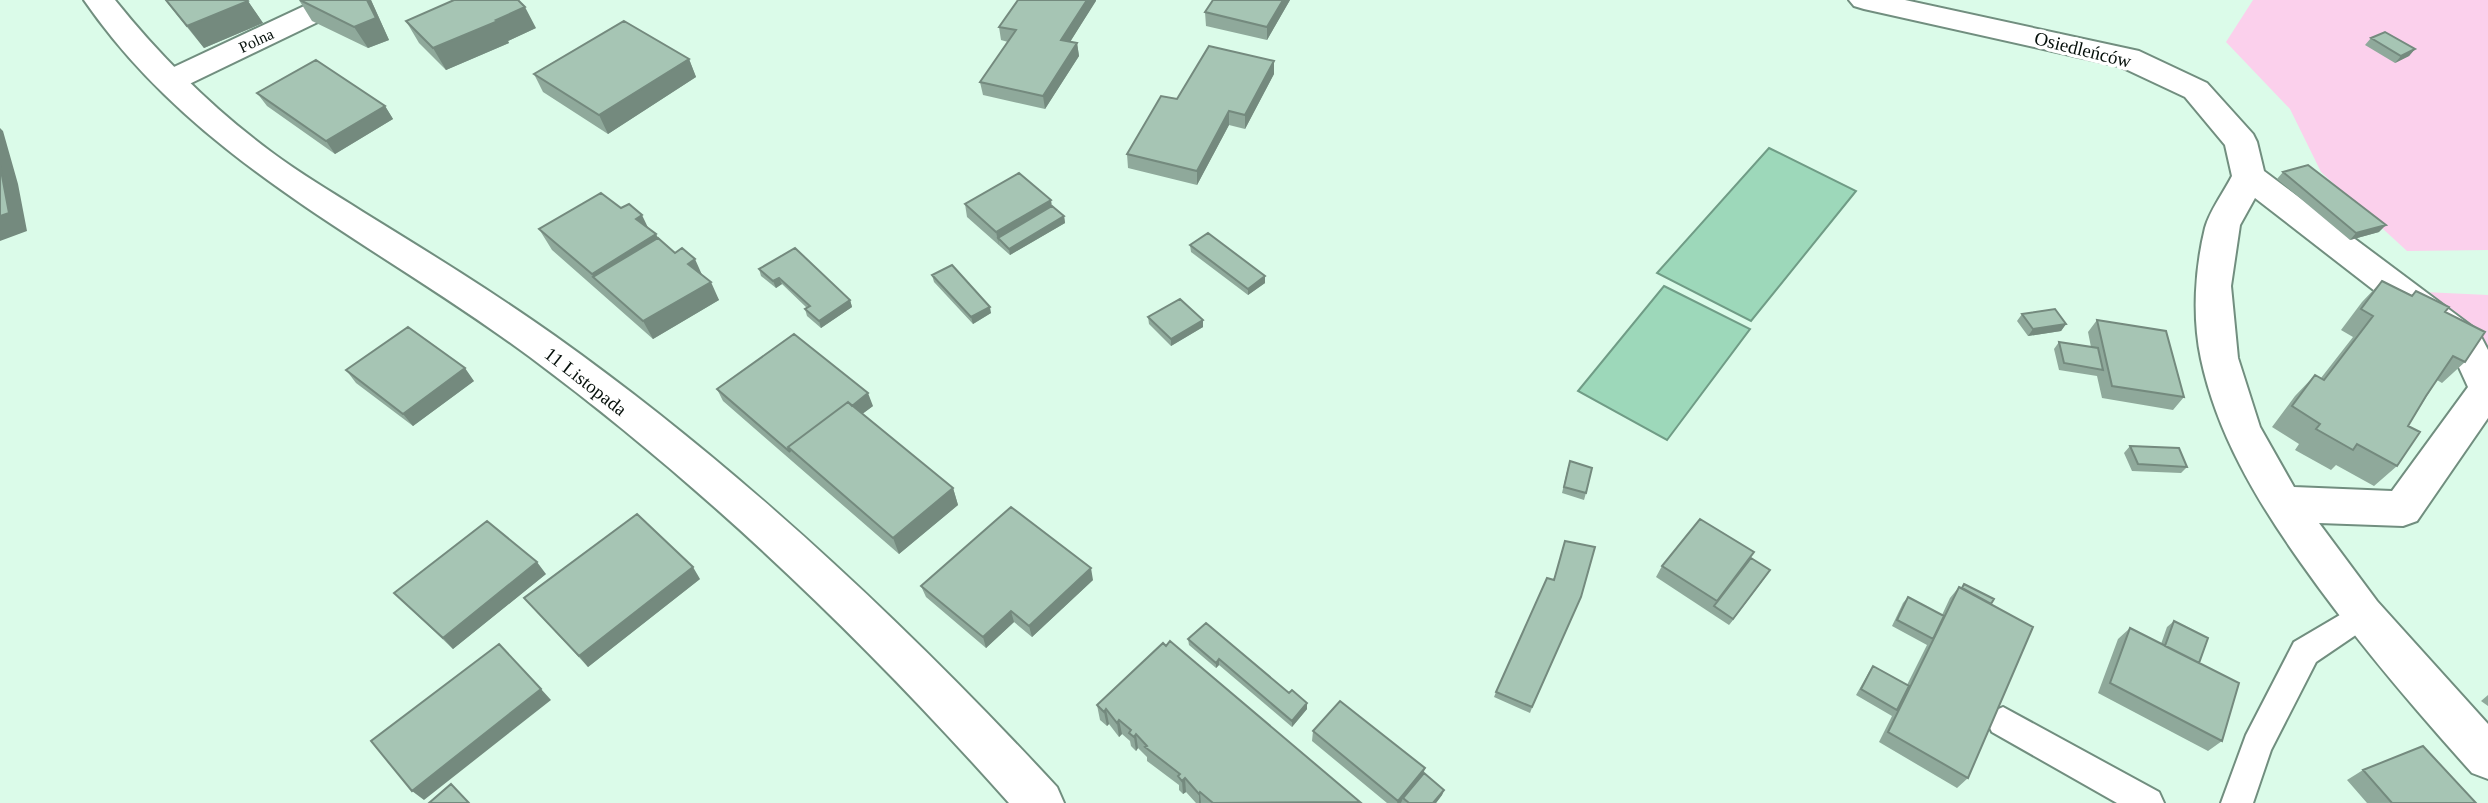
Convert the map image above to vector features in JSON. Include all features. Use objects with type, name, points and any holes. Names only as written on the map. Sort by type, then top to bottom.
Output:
[{"type":"street","name":"11 Listopada","points":[[99,0],[170,81],[233,139],[276,173],[509,323],[569,366],[631,416],[824,582],[911,668],[1040,803]]},
{"type":"street","name":"Polna","points":[[170,81],[341,0]]},
{"type":"street","name":"Osiedleńców","points":[[1864,0],[2128,58],[2196,90],[2241,142],[2249,176]]},
{"type":"street","points":[[2282,504],[2403,509],[2488,388],[2465,341],[2249,176],[2223,225],[2213,286],[2219,358],[2241,429],[2282,504],[2362,615],[2400,661],[2488,757]]},
{"type":"lane","points":[[2237,803],[2257,746],[2305,652],[2362,615]]},
{"type":"lane","points":[[2003,722],[2148,803]]},
{"type":"shaded area","points":[[2253,0],[2488,0],[2488,250],[2407,251],[2321,172],[2290,109],[2226,42]]},
{"type":"shaded area","points":[[1769,148],[1856,191],[1751,321],[1657,273]]},
{"type":"shaded area","points":[[1664,286],[1750,329],[1667,440],[1578,391]]},
{"type":"shaded area","points":[[2424,292],[2488,295],[2488,353]]},
{"type":"building","points":[[166,0],[247,0],[248,1],[187,26]]},
{"type":"building","points":[[300,0],[367,0],[376,18],[354,27]]},
{"type":"building","points":[[454,0],[518,0],[525,7],[433,48],[406,21]]},
{"type":"building","points":[[1018,0],[1087,0],[1061,40],[1077,43],[1043,96],[980,82],[1016,30],[999,27]]},
{"type":"building","points":[[1213,0],[1283,0],[1267,27],[1205,12]]},
{"type":"building","points":[[624,21],[689,59],[599,115],[534,74]]},
{"type":"building","points":[[2385,32],[2415,49],[2401,56],[2371,38]]},
{"type":"building","points":[[1209,46],[1274,61],[1245,115],[1229,111],[1197,171],[1127,154],[1161,96],[1177,99]]},
{"type":"building","points":[[316,60],[385,106],[326,141],[257,93]]},
{"type":"building","points":[[0,165],[9,213],[0,216]]},
{"type":"building","points":[[2308,165],[2386,225],[2356,233],[2283,172]]},
{"type":"building","points":[[1019,173],[1051,200],[996,232],[965,204]]},
{"type":"building","points":[[601,193],[621,208],[629,204],[642,215],[636,219],[656,234],[592,274],[539,229]]},
{"type":"building","points":[[1052,206],[1064,216],[1009,249],[998,238]]},
{"type":"building","points":[[1208,233],[1265,276],[1248,289],[1190,245]]},
{"type":"building","points":[[658,238],[675,253],[682,248],[695,259],[688,264],[711,282],[643,321],[593,277]]},
{"type":"building","points":[[795,248],[850,300],[819,321],[805,309],[810,306],[779,278],[773,281],[759,269]]},
{"type":"building","points":[[952,265],[990,307],[971,317],[932,275]]},
{"type":"building","points":[[2382,281],[2412,296],[2416,291],[2449,307],[2445,312],[2485,332],[2465,362],[2453,356],[2426,396],[2408,426],[2420,432],[2397,466],[2357,444],[2353,450],[2316,429],[2320,424],[2292,406],[2315,375],[2324,380],[2373,316],[2361,309]]},
{"type":"building","points":[[1180,299],[1203,320],[1171,339],[1148,317]]},
{"type":"building","points":[[2055,309],[2066,324],[2033,329],[2022,314]]},
{"type":"building","points":[[2097,320],[2166,331],[2184,397],[2112,386]]},
{"type":"building","points":[[408,327],[465,368],[403,414],[346,370]]},
{"type":"building","points":[[794,334],[868,393],[852,406],[848,402],[788,447],[790,452],[717,389]]},
{"type":"building","points":[[2059,342],[2098,348],[2103,370],[2064,363]]},
{"type":"building","points":[[848,402],[953,488],[893,538],[788,447]]},
{"type":"building","points":[[2130,446],[2179,448],[2187,467],[2138,464]]},
{"type":"building","points":[[1570,461],[1592,468],[1586,493],[1564,487]]},
{"type":"building","points":[[1011,507],[1091,568],[1029,626],[1011,611],[983,637],[921,586]]},
{"type":"building","points":[[637,514],[693,567],[579,656],[524,598]]},
{"type":"building","points":[[1700,519],[1754,552],[1717,601],[1662,566]]},
{"type":"building","points":[[487,521],[537,562],[443,638],[394,593]]},
{"type":"building","points":[[1565,541],[1595,547],[1581,597],[1532,707],[1496,692],[1547,578],[1554,580]]},
{"type":"building","points":[[1751,558],[1770,570],[1733,619],[1714,606]]},
{"type":"building","points":[[1964,584],[1994,599],[1991,604],[1962,588]]},
{"type":"building","points":[[1959,587],[2033,627],[1968,778],[1888,732]]},
{"type":"building","points":[[1908,597],[1944,616],[1933,639],[1897,620]]},
{"type":"building","points":[[2174,621],[2208,638],[2199,663],[2165,646]]},
{"type":"building","points":[[1206,623],[1289,693],[1292,690],[1307,703],[1292,721],[1219,659],[1216,663],[1188,639]]},
{"type":"building","points":[[2130,628],[2239,683],[2222,741],[2110,683]]},
{"type":"building","points":[[1170,641],[1360,802],[1213,803],[1200,792],[1199,794],[1185,778],[1182,781],[1178,776],[1180,774],[1145,747],[1147,746],[1136,734],[1134,737],[1129,733],[1131,730],[1119,720],[1117,723],[1106,709],[1104,712],[1097,705],[1163,643],[1166,646]]},
{"type":"building","points":[[499,644],[541,689],[412,791],[371,741]]},
{"type":"building","points":[[1873,666],[1909,686],[1897,710],[1861,689]]},
{"type":"building","points":[[1340,701],[1425,768],[1398,801],[1313,731]]},
{"type":"building","points":[[2423,746],[2476,803],[2392,803],[2363,770]]},
{"type":"building","points":[[1424,773],[1444,790],[1433,803],[1409,803],[1403,798]]},
{"type":"building","points":[[451,784],[469,803],[429,803]]}]
